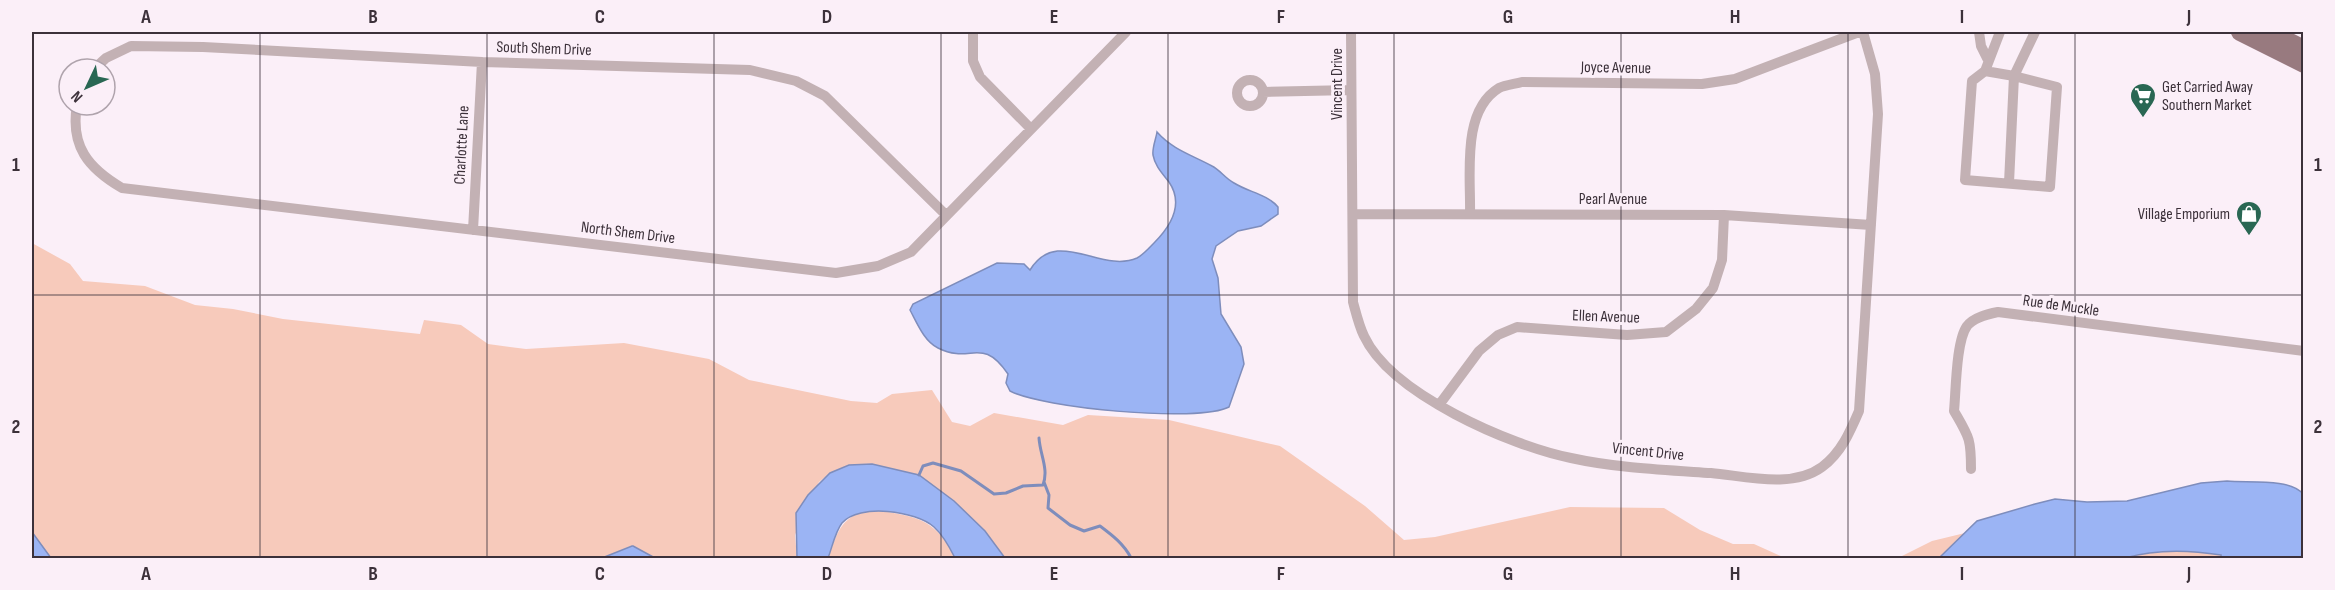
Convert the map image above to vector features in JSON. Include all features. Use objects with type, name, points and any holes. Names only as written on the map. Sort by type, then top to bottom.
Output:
[{"type":"main road","points":[[2240,32],[2304,64]]},
{"type":"main road","points":[[2270,32],[2304,49]]},
{"type":"street","points":[[973,32],[973,61],[980,77],[1031,129]]},
{"type":"street","name":"North Shem Drive","points":[[75,117],[81,151],[91,167],[122,188],[836,273],[878,266],[910,252],[1126,32]]},
{"type":"street","name":"Vincent Drive","points":[[1352,32],[1353,302],[1365,338],[1393,374],[1439,405],[1505,438],[1572,459],[1660,470],[1791,479],[1821,468],[1845,442],[1859,411],[1878,114],[1875,74],[1861,32]]},
{"type":"street","name":"Joyce Avenue","points":[[1470,214],[1472,125],[1481,104],[1500,87],[1522,82],[1702,84],[1735,79],[1861,32]]},
{"type":"street","points":[[1979,32],[1981,46],[1988,60]]},
{"type":"street","points":[[1985,71],[2057,87],[2050,187],[1965,180],[1972,81],[1985,71],[2000,32]]},
{"type":"street","points":[[2009,183],[2014,76],[2035,32]]},
{"type":"street","name":"South Shem Drive","points":[[108,57],[130,46],[204,47],[482,62],[750,70],[796,81],[825,96],[946,215]]},
{"type":"street","name":"Charlotte Lane","points":[[473,230],[482,62]]},
{"type":"street","points":[[1263,92],[1351,90]]},
{"type":"street","name":"Pearl Avenue","points":[[1354,214],[1724,215],[1871,225]]},
{"type":"street","name":"Ellen Avenue","points":[[1439,405],[1479,351],[1498,335],[1517,327],[1628,335],[1666,332],[1696,309],[1713,288],[1722,260],[1724,215]]},
{"type":"street","name":"Rue de Muckle","points":[[1971,470],[1971,441],[1967,429],[1954,411],[1961,344],[1967,326],[1982,316],[1998,312],[2304,351]]},
{"type":"shaded area","points":[[32,243],[70,264],[83,281],[145,286],[195,305],[233,309],[283,319],[420,334],[424,320],[461,325],[488,344],[526,349],[624,343],[709,359],[749,380],[851,401],[877,403],[892,394],[932,390],[952,422],[970,426],[994,413],[1063,425],[1088,415],[1169,420],[1280,446],[1365,506],[1404,540],[1435,537],[1570,507],[1664,508],[1700,530],[1733,544],[1754,544],[1785,558],[1005,558],[985,531],[954,501],[919,475],[872,464],[849,465],[830,473],[819,482],[795,535],[797,558],[655,558],[632,546],[602,558],[51,558],[32,532]]},
{"type":"shaded area","points":[[872,509],[911,517],[931,526],[947,544],[955,558],[828,558],[838,532],[847,520]]},
{"type":"shaded area","points":[[1965,533],[1939,558],[1898,558],[1932,541]]},
{"type":"shaded area","points":[[2190,550],[2222,555],[2221,558],[2125,558],[2140,554]]},
{"type":"water","points":[[1157,132],[1176,148],[1212,166],[1239,186],[1263,196],[1278,207],[1278,214],[1261,226],[1238,231],[1216,246],[1212,259],[1218,278],[1221,314],[1241,347],[1244,364],[1229,407],[1212,412],[1186,414],[1120,411],[1053,403],[1010,391],[1006,383],[1008,374],[999,362],[990,356],[983,353],[950,352],[938,348],[929,341],[910,310],[913,304],[997,263],[1024,264],[1030,270],[1041,258],[1053,252],[1066,251],[1123,261],[1137,258],[1144,253],[1166,229],[1174,214],[1175,206],[1173,190],[1157,166],[1153,155]]},
{"type":"water","points":[[872,464],[919,475],[954,501],[985,531],[1005,558],[955,558],[940,534],[926,521],[901,513],[874,511],[850,517],[842,523],[828,558],[797,558],[796,513],[808,495],[830,473],[849,465]]},
{"type":"water","points":[[2227,481],[2279,483],[2289,485],[2303,494],[2303,558],[2221,558],[2221,555],[2209,553],[2173,551],[2125,558],[1939,558],[1977,521],[2035,504],[2055,499],[2087,502],[2127,501],[2201,483]]},
{"type":"water","points":[[32,532],[51,558],[32,558]]},
{"type":"water","points":[[632,546],[655,558],[602,558]]},
{"type":"waterway","points":[[919,475],[923,466],[933,463],[961,471],[994,494],[1006,493],[1023,486],[1043,485],[1045,468],[1039,438]]},
{"type":"waterway","points":[[1044,482],[1049,495],[1048,508],[1070,525],[1084,531],[1100,526],[1121,544],[1131,558]]},
{"type":"place","name":"Get Carried Away Southern Market","points":[[2143,119]]},
{"type":"place","name":"Village Emporium","points":[[2249,237]]}]
